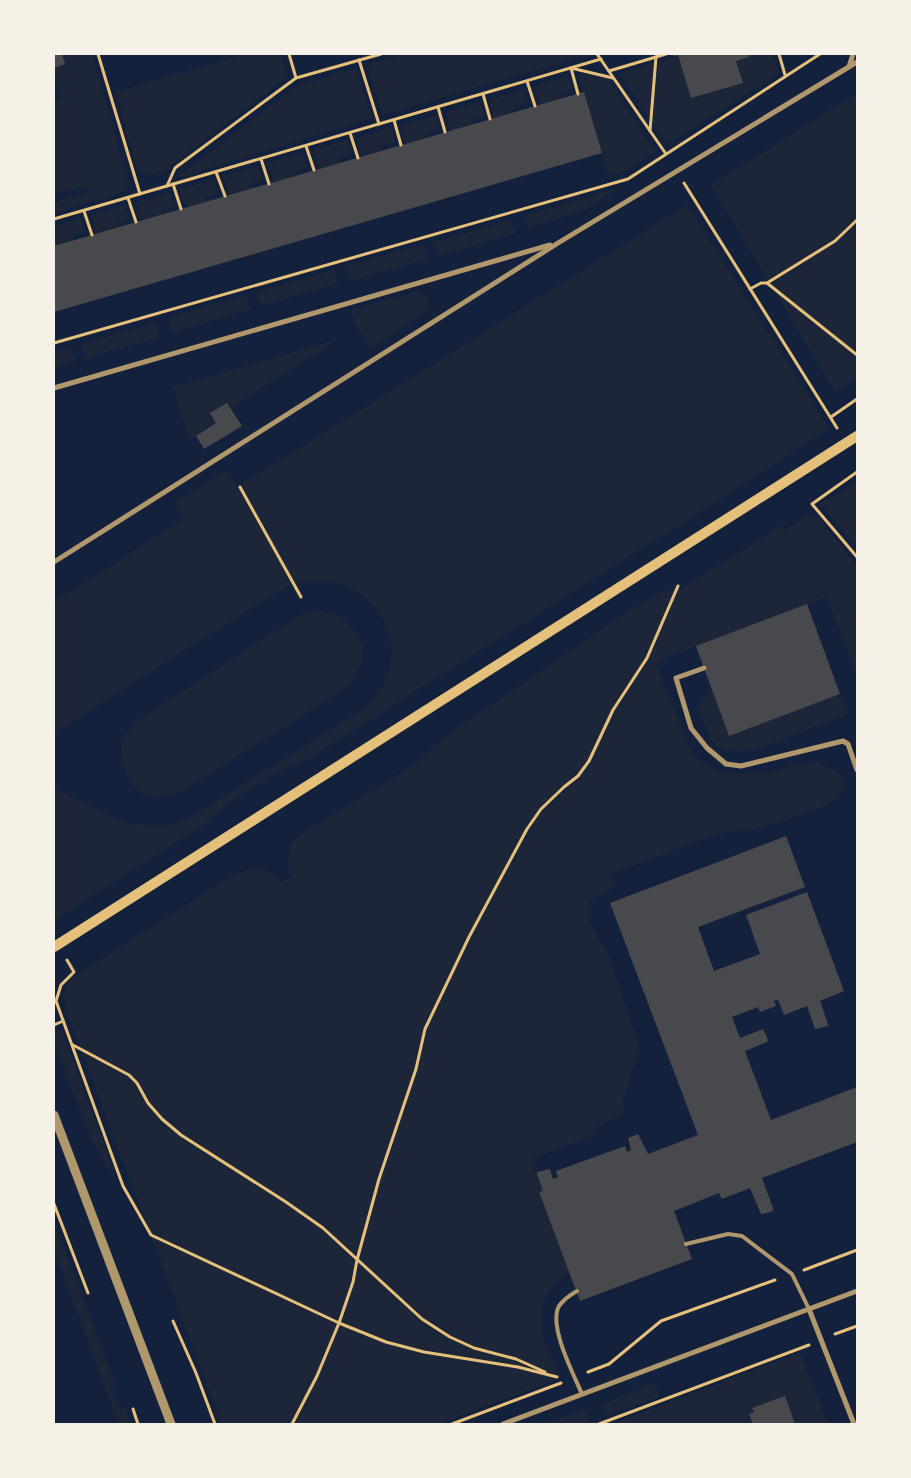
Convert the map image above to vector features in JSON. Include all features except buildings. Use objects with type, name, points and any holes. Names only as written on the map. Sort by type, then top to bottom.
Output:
[{"type":"main road","points":[[55,946],[857,436]]},
{"type":"street","points":[[848,67],[852,54]]},
{"type":"street","points":[[54,562],[558,243],[857,62]]},
{"type":"street","points":[[54,388],[558,243]]},
{"type":"street","points":[[704,668],[676,678],[691,728],[707,748],[726,764],[741,766],[843,741],[848,744],[857,770]]},
{"type":"street","points":[[54,1115],[171,1424]]},
{"type":"street","points":[[503,1424],[857,1291]]},
{"type":"street","points":[[809,1309],[854,1424]]},
{"type":"lane","points":[[686,1244],[728,1234],[742,1236],[792,1274],[809,1309]]},
{"type":"lane","points":[[577,1291],[566,1297],[558,1307],[556,1318],[564,1352],[582,1394]]},
{"type":"path","points":[[98,54],[140,194]]},
{"type":"path","points":[[289,54],[296,78]]},
{"type":"path","points":[[167,186],[175,168],[296,78],[381,54]]},
{"type":"path","points":[[597,54],[677,171],[825,409]]},
{"type":"path","points":[[609,71],[653,56],[666,54]]},
{"type":"path","points":[[779,54],[785,75]]},
{"type":"path","points":[[54,343],[628,179],[820,54]]},
{"type":"path","points":[[650,131],[653,56]]},
{"type":"path","points":[[54,219],[601,59]]},
{"type":"path","points":[[359,60],[379,124]]},
{"type":"path","points":[[571,68],[614,78]]},
{"type":"path","points":[[571,68],[578,94]]},
{"type":"path","points":[[527,81],[535,106]]},
{"type":"path","points":[[483,94],[490,119]]},
{"type":"path","points":[[438,107],[445,132]]},
{"type":"path","points":[[394,120],[402,145]]},
{"type":"path","points":[[350,133],[358,158]]},
{"type":"path","points":[[306,146],[314,170]]},
{"type":"path","points":[[261,159],[269,184]]},
{"type":"path","points":[[216,172],[225,196]]},
{"type":"path","points":[[174,184],[181,209]]},
{"type":"path","points":[[128,198],[136,222]]},
{"type":"path","points":[[84,210],[92,235]]},
{"type":"path","points":[[750,289],[761,283],[767,283],[834,241],[857,220]]},
{"type":"path","points":[[767,283],[857,355]]},
{"type":"path","points":[[831,417],[857,399]]},
{"type":"path","points":[[857,472],[812,504],[857,558]]},
{"type":"path","points":[[240,487],[301,597]]},
{"type":"path","points":[[292,1424],[317,1376],[339,1323],[353,1282],[357,1260],[379,1180],[416,1069],[425,1029],[436,1009],[449,977],[527,830],[541,809],[578,776],[589,761],[614,710],[647,658],[678,586]]},
{"type":"path","points":[[55,946],[74,972],[61,985],[56,1001],[124,1186],[151,1235],[339,1323],[386,1342],[424,1352],[518,1367],[555,1376],[561,1378],[563,1382],[452,1424]]},
{"type":"path","points":[[54,1025],[64,1021]]},
{"type":"path","points":[[72,1045],[129,1074],[138,1083],[148,1103],[162,1119],[181,1135],[323,1228],[422,1319],[450,1337],[474,1348],[516,1359],[555,1376]]},
{"type":"path","points":[[54,1206],[88,1293]]},
{"type":"path","points":[[575,1377],[609,1364],[661,1321],[857,1250]]},
{"type":"path","points":[[173,1321],[196,1373],[215,1424]]},
{"type":"path","points":[[599,1424],[857,1326]]},
{"type":"path","points":[[133,1409],[138,1424]]},
{"type":"shaded area","points":[[62,54],[92,54],[129,185],[126,191],[54,213],[54,202],[87,193],[85,186],[54,194],[54,100],[62,97],[54,76],[54,68],[65,64]]},
{"type":"shaded area","points":[[245,54],[281,54],[287,77],[165,170],[149,175],[139,171],[136,167],[116,92]]},
{"type":"shaded area","points":[[406,54],[588,55],[382,115],[367,65]]},
{"type":"shaded area","points":[[749,54],[773,54],[779,74],[668,144],[620,75],[623,72],[678,55],[691,98],[743,83],[736,61],[749,57]]},
{"type":"shaded area","points":[[356,68],[372,118],[181,177],[181,175],[291,89]]},
{"type":"shaded area","points":[[578,74],[607,77],[655,152],[625,171],[608,175]]},
{"type":"shaded area","points":[[566,77],[570,82],[572,91],[559,94],[561,99],[540,105],[534,86]]},
{"type":"shaded area","points":[[524,90],[528,103],[516,106],[517,111],[494,118],[490,99]]},
{"type":"shaded area","points":[[857,93],[857,377],[835,392],[711,185]]},
{"type":"shaded area","points":[[480,102],[484,116],[472,119],[472,124],[451,131],[446,112]]},
{"type":"shaded area","points":[[435,115],[439,129],[427,133],[427,137],[406,144],[401,125]]},
{"type":"shaded area","points":[[391,128],[395,142],[382,145],[384,150],[362,156],[357,138]]},
{"type":"shaded area","points":[[347,140],[351,154],[339,158],[340,163],[319,169],[313,150]]},
{"type":"shaded area","points":[[303,153],[307,167],[295,171],[296,176],[274,182],[268,163]]},
{"type":"shaded area","points":[[258,166],[262,180],[249,184],[250,189],[229,195],[223,176]]},
{"type":"shaded area","points":[[214,179],[218,193],[206,197],[208,202],[186,208],[180,189]]},
{"type":"shaded area","points":[[621,187],[583,211],[528,228],[524,216]]},
{"type":"shaded area","points":[[170,192],[174,205],[162,210],[163,215],[141,221],[136,202]]},
{"type":"shaded area","points":[[125,205],[129,219],[117,223],[118,228],[96,234],[91,215]]},
{"type":"shaded area","points":[[687,205],[829,428],[738,488],[310,758],[275,773],[224,806],[204,825],[54,920],[54,788],[110,816],[134,824],[146,826],[159,825],[190,818],[367,706],[378,693],[389,669],[391,646],[385,624],[373,605],[355,591],[333,582],[308,581],[282,589],[54,733],[54,602],[184,519],[175,503],[226,470],[237,487],[239,486]]},
{"type":"shaded area","points":[[81,218],[85,232],[73,236],[74,240],[54,246],[54,226]]},
{"type":"shaded area","points":[[511,220],[515,233],[439,256],[434,242]]},
{"type":"shaded area","points":[[423,244],[428,259],[350,281],[346,266]]},
{"type":"shaded area","points":[[334,270],[338,283],[262,306],[257,292]]},
{"type":"shaded area","points":[[417,292],[424,294],[428,299],[426,312],[371,348],[357,327],[351,310]]},
{"type":"shaded area","points":[[246,295],[250,309],[173,333],[168,318]]},
{"type":"shaded area","points":[[155,323],[160,338],[85,358],[81,344]]},
{"type":"shaded area","points":[[339,339],[231,408],[227,403],[216,423],[189,440],[173,387]]},
{"type":"shaded area","points":[[70,347],[75,362],[54,368],[54,351]]},
{"type":"shaded area","points":[[857,482],[857,547],[820,504]]},
{"type":"shaded area","points":[[812,515],[820,520],[857,565],[857,677],[827,597],[655,662],[692,754],[720,774],[769,773],[793,765],[819,763],[836,771],[845,782],[843,791],[834,801],[807,813],[753,830],[718,834],[610,874],[613,888],[589,901],[589,919],[610,959],[639,1047],[623,1103],[623,1114],[595,1127],[597,1134],[531,1159],[543,1191],[539,1193],[570,1272],[556,1282],[547,1294],[543,1307],[543,1335],[561,1378],[438,1424],[222,1424],[65,1007],[65,992],[71,978],[234,875],[260,869],[270,872],[282,882],[290,877],[288,853],[292,844],[301,834],[411,767],[446,736],[628,611],[663,591],[679,590],[781,524],[785,530],[805,517]]},
{"type":"shaded area","points":[[317,611],[341,617],[358,636],[363,651],[362,659],[357,674],[346,688],[181,792],[150,796],[134,787],[126,774],[122,758],[122,744],[136,721],[300,615]]},
{"type":"shaded area","points":[[712,689],[729,736],[840,694],[848,714],[750,752],[723,749],[712,742],[699,710],[702,698]]},
{"type":"shaded area","points":[[62,1030],[113,1169],[112,1172],[90,1137],[54,1041],[54,1033]]},
{"type":"shaded area","points":[[54,1221],[116,1386],[111,1388],[119,1409],[125,1407],[131,1424],[119,1424],[54,1251]]},
{"type":"shaded area","points":[[800,1352],[828,1424],[795,1424],[784,1396],[753,1408],[754,1412],[749,1415],[753,1424],[611,1424]]},
{"type":"shaded area","points":[[655,1383],[659,1395],[657,1398],[606,1416],[602,1404]]},
{"type":"shaded area","points":[[584,1409],[590,1424],[545,1424]]}]
